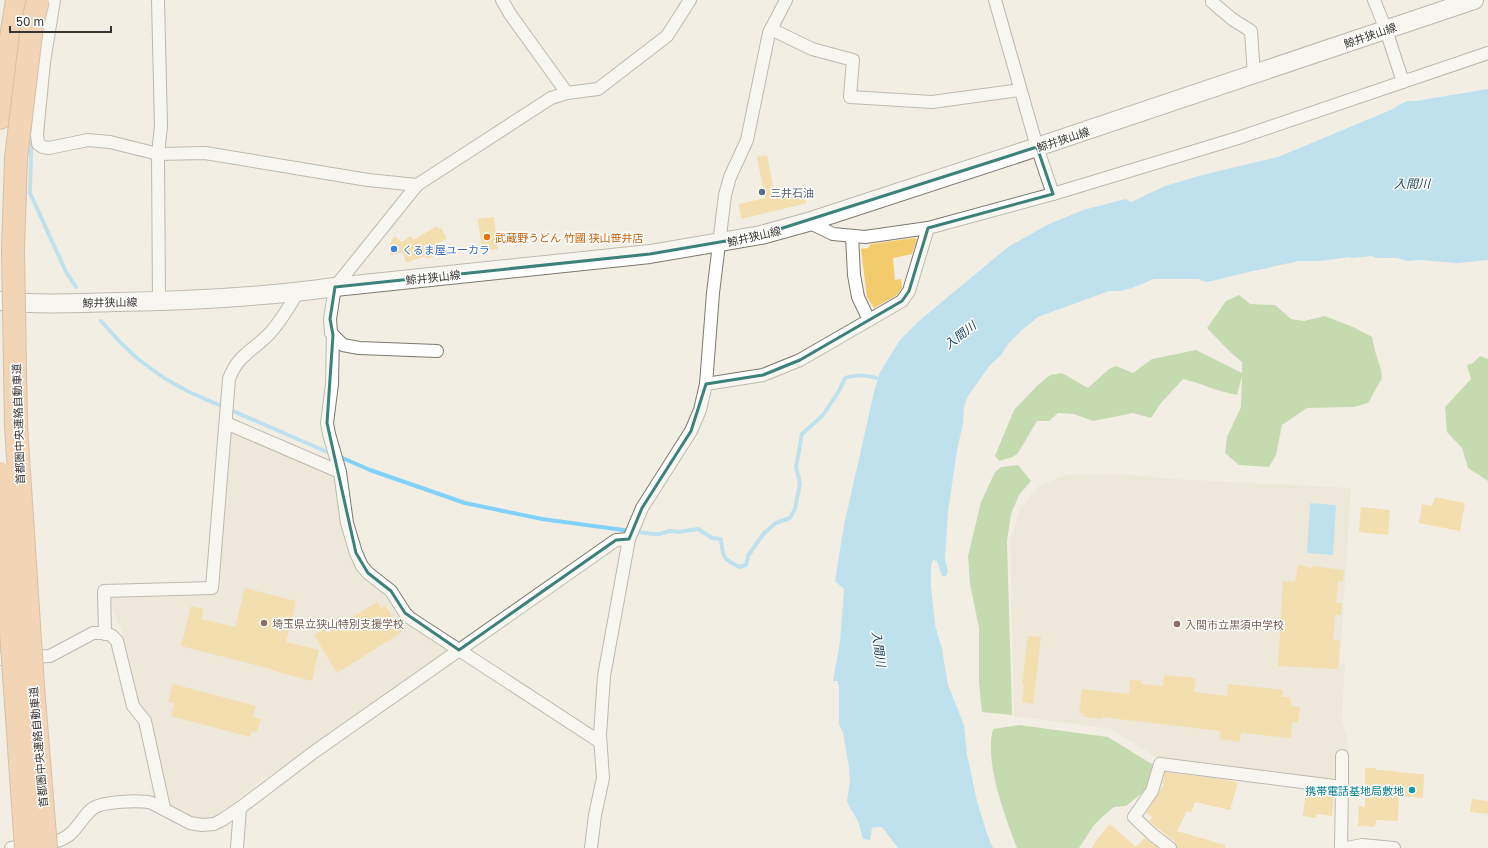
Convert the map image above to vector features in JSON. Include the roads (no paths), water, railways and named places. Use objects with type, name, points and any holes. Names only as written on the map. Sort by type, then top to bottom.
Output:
[{"type":"highway","points":[[0,118],[17,0]]},
{"type":"highway","name":"首都圏中央連絡自動車道","points":[[38,0],[30,40],[16,158],[13,250],[16,426],[33,686],[46,848]]},
{"type":"highway","name":"首都圏中央連絡自動車道","points":[[0,473],[26,848]]},
{"type":"main road","name":"鯨井狭山線","points":[[0,301],[28,304],[159,302],[298,292],[650,254],[761,235],[808,222],[1037,147],[1474,0]]},
{"type":"street","points":[[54,0],[44,62],[37,134],[38,144],[43,147],[49,148],[88,140],[110,142],[158,154],[206,153],[368,180],[417,185]]},
{"type":"street","points":[[158,0],[161,126],[158,154],[159,302]]},
{"type":"street","points":[[502,0],[510,14],[567,93]]},
{"type":"street","points":[[437,351],[359,348],[343,345],[331,333],[330,319],[335,287],[417,185],[550,98],[567,93],[598,89],[667,36],[690,0]]},
{"type":"street","points":[[591,848],[595,815],[603,778],[600,742],[604,676],[628,539],[642,508],[691,431],[700,410],[706,384],[712,293],[720,243],[725,195],[730,177],[747,140],[769,33],[786,0]]},
{"type":"street","points":[[995,0],[1037,147],[1053,194]]},
{"type":"street","points":[[1212,0],[1212,2],[1232,18],[1251,31],[1254,75]]},
{"type":"street","points":[[1374,0],[1386,30],[1403,82]]},
{"type":"street","points":[[771,29],[812,49],[853,60],[850,97],[932,102],[1020,90]]},
{"type":"street","points":[[808,222],[833,234],[865,237],[928,228],[1053,194],[1238,138],[1488,53]]},
{"type":"street","points":[[706,384],[763,376],[800,360],[902,301],[909,291],[928,228]]},
{"type":"street","points":[[852,236],[854,275],[858,297],[869,320]]},
{"type":"street","points":[[105,634],[104,591],[212,588],[227,413],[228,379],[238,360],[281,320],[298,292]]},
{"type":"street","points":[[334,336],[332,384],[327,423],[330,440],[340,472],[347,522],[356,553],[362,566],[368,573],[391,591],[405,613],[410,618],[600,742]]},
{"type":"street","points":[[227,413],[340,472]]},
{"type":"street","points":[[11,848],[60,840],[70,834],[97,806],[108,804],[152,803],[190,823],[202,825],[214,824],[240,808],[314,752],[616,540],[628,539]]},
{"type":"street","points":[[0,659],[50,656],[93,633],[110,635],[117,641],[133,706],[145,721],[164,808]]},
{"type":"street","points":[[1342,756],[1342,848]]},
{"type":"street","points":[[1170,848],[1153,835],[1134,817],[1152,791],[1160,764],[1342,787]]},
{"type":"street","points":[[237,848],[240,808]]},
{"type":"street","points":[[1347,848],[1362,845],[1394,848]]},
{"type":"water","name":"入間川","points":[[1488,89],[1488,260],[1458,263],[1420,260],[1407,261],[1397,258],[1377,258],[1371,256],[1350,257],[1320,261],[1299,261],[1206,282],[1198,279],[1154,279],[1121,291],[1109,291],[1038,317],[1008,344],[1001,355],[990,365],[968,396],[964,407],[963,424],[957,450],[948,512],[945,559],[948,571],[946,576],[942,576],[937,561],[933,560],[931,565],[931,586],[935,625],[942,649],[948,685],[964,725],[967,755],[977,801],[993,848],[898,848],[882,827],[872,828],[870,840],[863,839],[858,821],[847,801],[850,781],[849,767],[843,733],[839,724],[839,687],[837,681],[833,681],[840,642],[844,589],[835,581],[844,525],[874,392],[880,372],[900,340],[920,320],[1008,247],[1047,225],[1083,210],[1126,199],[1131,202],[1165,186],[1206,174],[1278,157],[1393,109],[1406,102]]},
{"type":"water","points":[[1310,503],[1336,505],[1333,555],[1307,553]]},
{"type":"waterway","points":[[32,112],[30,193],[66,272],[76,287]]},
{"type":"waterway","points":[[101,321],[138,359],[164,378],[189,392],[332,454]]},
{"type":"waterway","points":[[338,456],[370,470],[465,503],[542,519],[653,534],[698,529],[712,538],[721,539],[724,557],[729,562],[739,567],[746,565],[748,556],[764,533],[776,523],[790,518],[795,509],[800,483],[796,467],[802,434],[823,415],[839,391],[845,378],[850,376],[864,376],[884,380]]},
{"type":"place","name":"三井石油","points":[[762,192]]},
{"type":"place","name":"武蔵野うどん 竹國 狭山笹井店","points":[[487,237]]},
{"type":"place","name":"くるま屋ユーカラ","points":[[394,249]]},
{"type":"place","name":"埼玉県立狭山特別支援学校","points":[[264,623]]},
{"type":"place","name":"入間市立黒須中学校","points":[[1177,624]]},
{"type":"place","name":"携帯電話基地局敷地","points":[[1412,790]]}]
